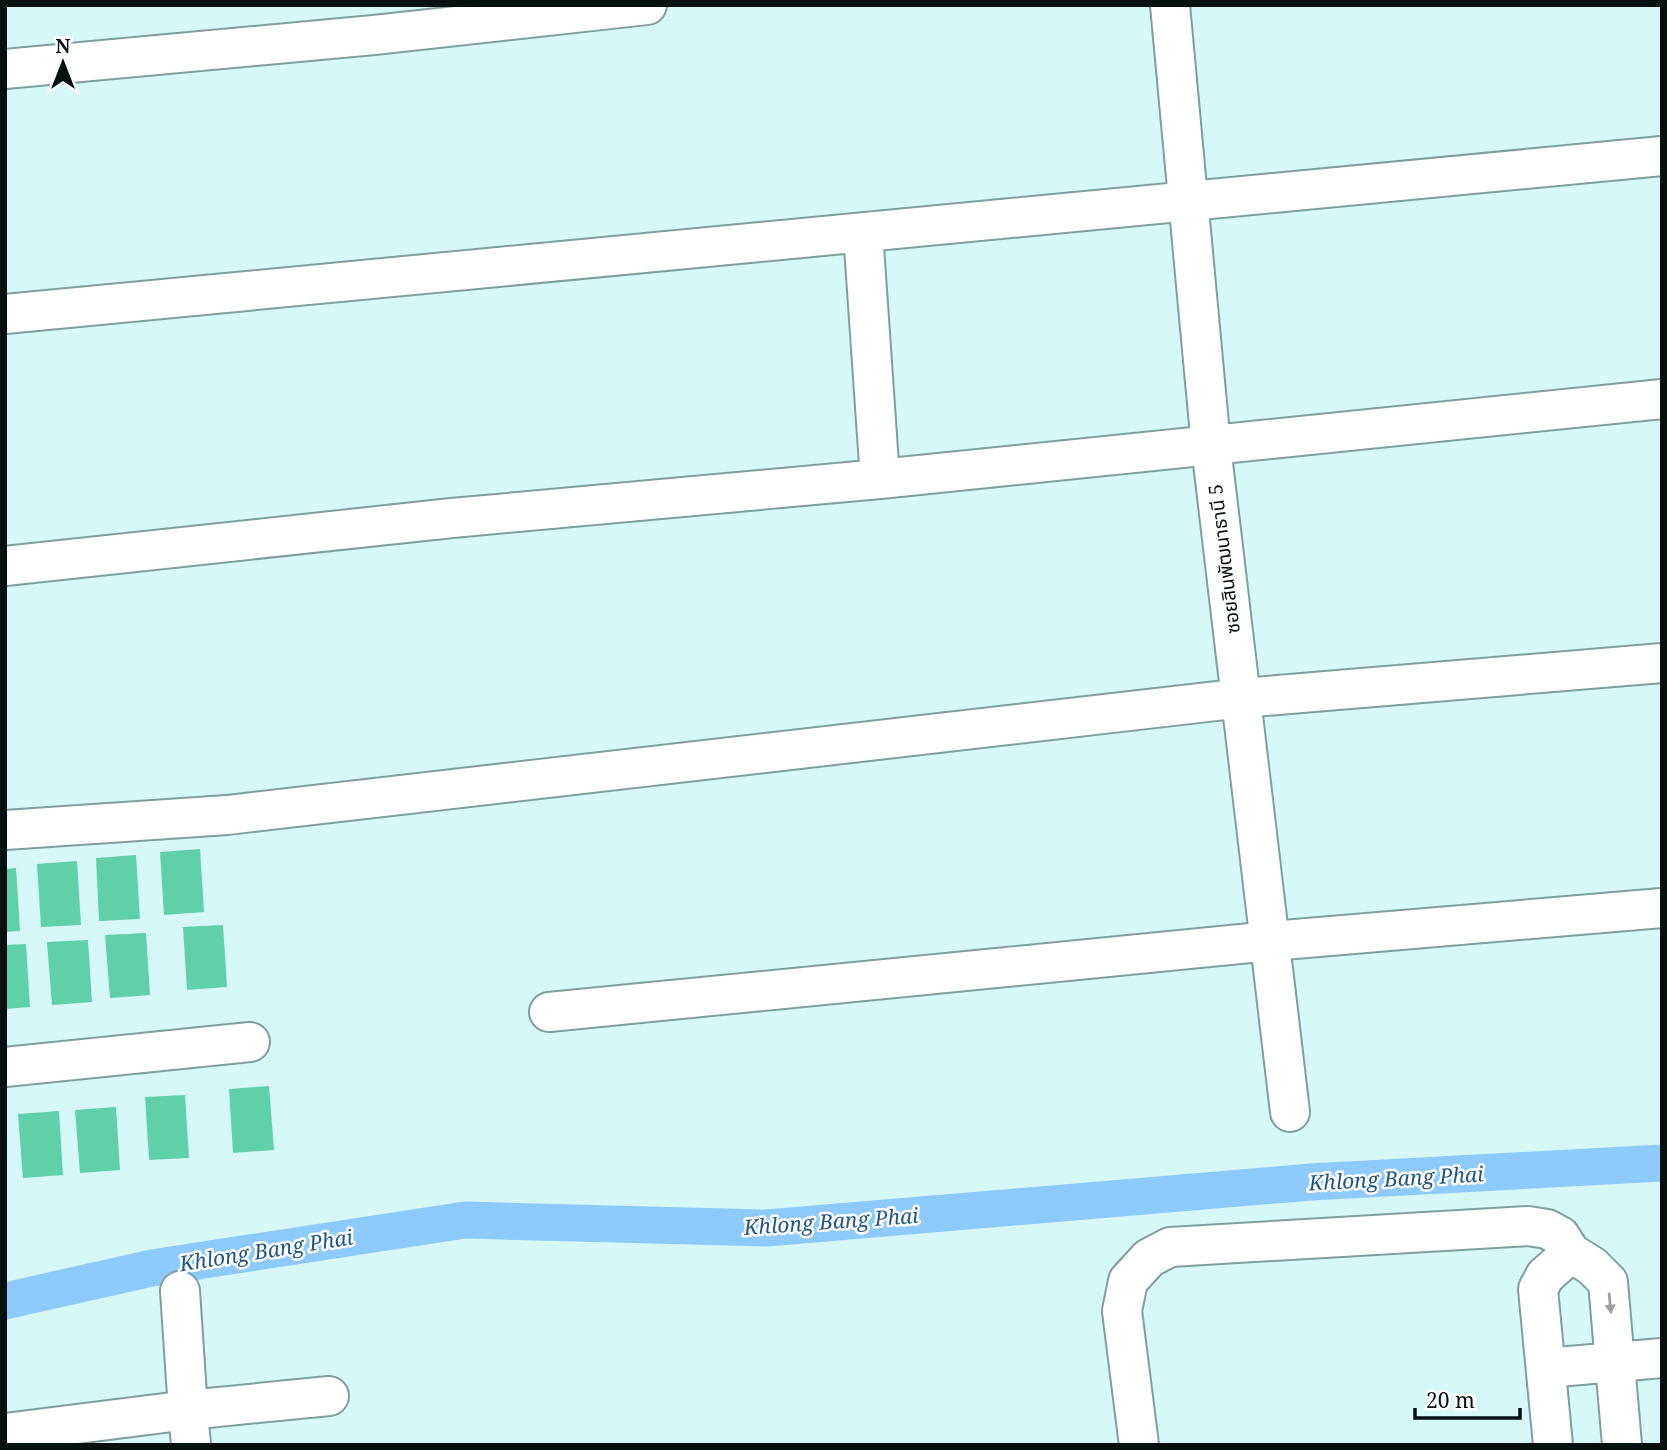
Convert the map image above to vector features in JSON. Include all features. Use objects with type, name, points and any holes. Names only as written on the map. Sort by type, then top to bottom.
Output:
[{"type":"street","points":[[5,69],[360,37],[647,5]]},
{"type":"street","name":"ซอยสินพัฒนาธานี 5","points":[[1170,5],[1210,446],[1290,1112]]},
{"type":"street","points":[[5,314],[1662,156]]},
{"type":"street","points":[[863,232],[880,479]]},
{"type":"street","points":[[5,566],[452,518],[880,479],[1662,399]]},
{"type":"street","points":[[5,830],[227,815],[1241,698],[1662,663]]},
{"type":"street","points":[[549,1012],[1271,941],[1662,908]]},
{"type":"street","points":[[5,1067],[250,1042]]},
{"type":"street","points":[[1139,1445],[1122,1311],[1128,1281],[1149,1258],[1170,1247],[1528,1226],[1548,1229],[1560,1236],[1571,1253],[1592,1266],[1608,1282],[1622,1445]]},
{"type":"street","points":[[1553,1445],[1538,1289],[1550,1270],[1571,1253]]},
{"type":"street","points":[[180,1291],[189,1427]]},
{"type":"street","points":[[1546,1368],[1662,1358]]},
{"type":"street","points":[[5,1433],[189,1427],[329,1396]]},
{"type":"building","points":[[200,849],[204,912],[164,915],[160,852]]},
{"type":"building","points":[[136,855],[140,919],[99,921],[96,858]]},
{"type":"building","points":[[77,861],[81,925],[41,927],[37,864]]},
{"type":"building","points":[[16,868],[20,931],[5,932],[5,869]]},
{"type":"building","points":[[223,925],[227,987],[187,990],[183,927]]},
{"type":"building","points":[[146,933],[150,995],[110,998],[105,935]]},
{"type":"building","points":[[88,940],[92,1002],[52,1005],[47,942]]},
{"type":"building","points":[[26,944],[30,1007],[5,1009],[5,945]]},
{"type":"building","points":[[269,1086],[274,1150],[233,1153],[229,1089]]},
{"type":"building","points":[[185,1095],[189,1158],[149,1160],[145,1097]]},
{"type":"building","points":[[116,1107],[120,1170],[80,1173],[75,1110]]},
{"type":"building","points":[[59,1111],[63,1175],[23,1178],[18,1114]]},
{"type":"waterway","name":"Khlong Bang Phai","points":[[5,1301],[152,1268],[465,1220],[767,1228],[1311,1182],[1662,1163]]}]
